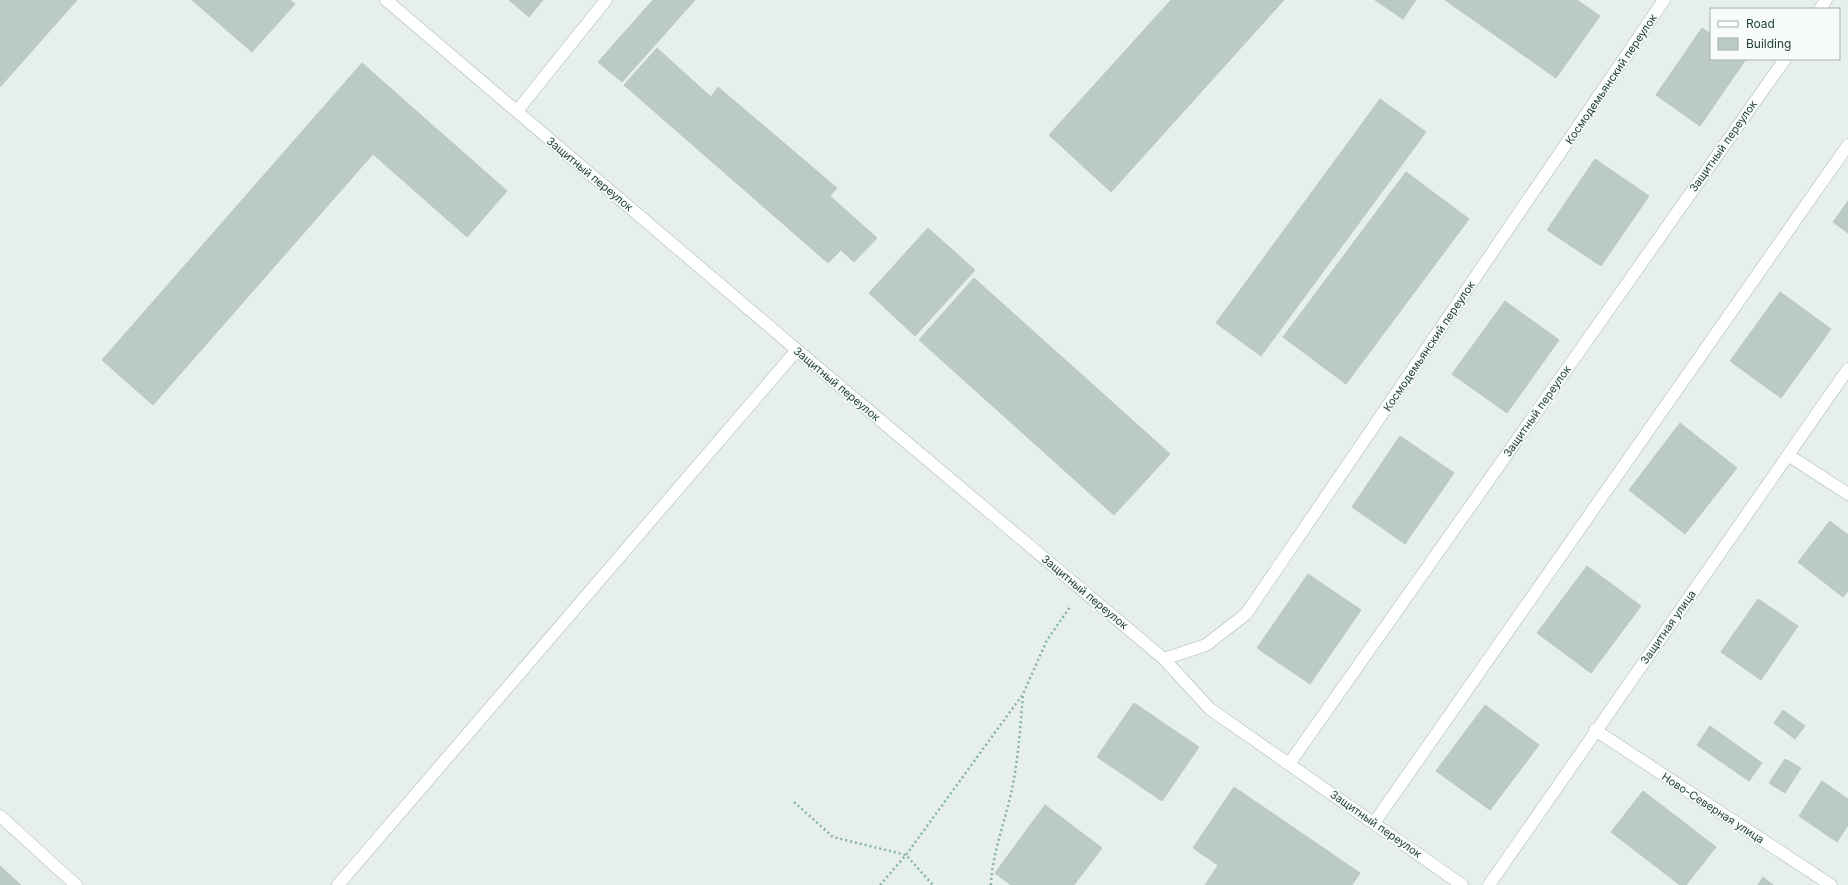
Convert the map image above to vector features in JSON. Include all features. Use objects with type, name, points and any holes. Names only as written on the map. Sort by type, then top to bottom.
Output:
[{"type":"street","name":"Защитный переулок","points":[[386,0],[797,350],[1164,659],[1210,709],[1462,885]]},
{"type":"street","points":[[517,111],[606,0]]},
{"type":"street","name":"Космодемьянский переулок","points":[[1164,659],[1206,645],[1246,614],[1664,0]]},
{"type":"street","name":"Защитный переулок","points":[[1289,764],[1784,60]]},
{"type":"street","points":[[1374,823],[1848,145]]},
{"type":"street","points":[[338,885],[797,350]]},
{"type":"street","name":"Защитная улица","points":[[1489,885],[1595,730],[1848,369]]},
{"type":"street","points":[[1788,455],[1848,494]]},
{"type":"street","name":"Ново-Северная улица","points":[[1595,730],[1831,885]]},
{"type":"street","points":[[0,816],[76,885]]},
{"type":"path","points":[[880,885],[906,855],[1023,694],[1047,640],[1082,590]]},
{"type":"path","points":[[990,885],[998,841],[1010,797],[1019,750],[1023,694]]},
{"type":"path","points":[[794,802],[834,837],[906,855],[933,885]]},
{"type":"building","points":[[0,0],[77,0],[0,87]]},
{"type":"building","points":[[192,0],[290,0],[295,4],[252,52]]},
{"type":"building","points":[[509,0],[543,0],[529,17]]},
{"type":"building","points":[[653,0],[695,0],[622,82],[598,62]]},
{"type":"building","points":[[1171,0],[1284,0],[1111,192],[1049,135]]},
{"type":"building","points":[[1375,0],[1416,0],[1403,19]]},
{"type":"building","points":[[1445,0],[1577,0],[1600,16],[1556,78]]},
{"type":"building","points":[[1702,28],[1710,33],[1710,60],[1745,60],[1700,126],[1656,95]]},
{"type":"building","points":[[657,48],[711,97],[718,87],[837,188],[830,196],[877,238],[854,262],[841,250],[828,263],[624,85]]},
{"type":"building","points":[[362,63],[507,191],[467,237],[373,154],[153,405],[102,360]]},
{"type":"building","points":[[1380,99],[1426,132],[1261,356],[1216,323]]},
{"type":"building","points":[[1595,159],[1649,196],[1601,266],[1547,230]]},
{"type":"building","points":[[1406,172],[1469,219],[1346,384],[1283,337]]},
{"type":"building","points":[[1848,201],[1848,233],[1833,222]]},
{"type":"building","points":[[928,228],[975,270],[915,336],[869,293]]},
{"type":"building","points":[[974,278],[1170,454],[1114,515],[919,340]]},
{"type":"building","points":[[1780,292],[1831,329],[1781,398],[1730,361]]},
{"type":"building","points":[[1505,301],[1559,340],[1507,413],[1452,374]]},
{"type":"building","points":[[1680,423],[1737,468],[1685,534],[1629,490]]},
{"type":"building","points":[[1400,436],[1454,473],[1405,544],[1352,507]]},
{"type":"building","points":[[1830,521],[1848,535],[1848,591],[1843,597],[1798,562]]},
{"type":"building","points":[[1587,566],[1641,606],[1591,673],[1537,633]]},
{"type":"building","points":[[1308,574],[1361,610],[1310,684],[1257,648]]},
{"type":"building","points":[[1758,599],[1798,626],[1761,680],[1721,652]]},
{"type":"building","points":[[1134,703],[1199,747],[1162,801],[1097,757]]},
{"type":"building","points":[[1485,705],[1539,745],[1490,810],[1436,771]]},
{"type":"building","points":[[1783,710],[1805,726],[1795,739],[1774,723]]},
{"type":"building","points":[[1710,726],[1762,763],[1749,781],[1697,745]]},
{"type":"building","points":[[1785,759],[1801,768],[1785,793],[1769,783]]},
{"type":"building","points":[[1822,781],[1848,799],[1848,825],[1837,842],[1799,816]]},
{"type":"building","points":[[1234,787],[1360,873],[1352,885],[1205,885],[1218,865],[1193,848]]},
{"type":"building","points":[[1643,791],[1716,847],[1686,885],[1680,885],[1611,832]]},
{"type":"building","points":[[1045,805],[1102,848],[1074,885],[1011,885],[995,873]]},
{"type":"building","points":[[0,866],[21,885],[0,885]]},
{"type":"building","points":[[1763,877],[1773,885],[1758,885]]}]
